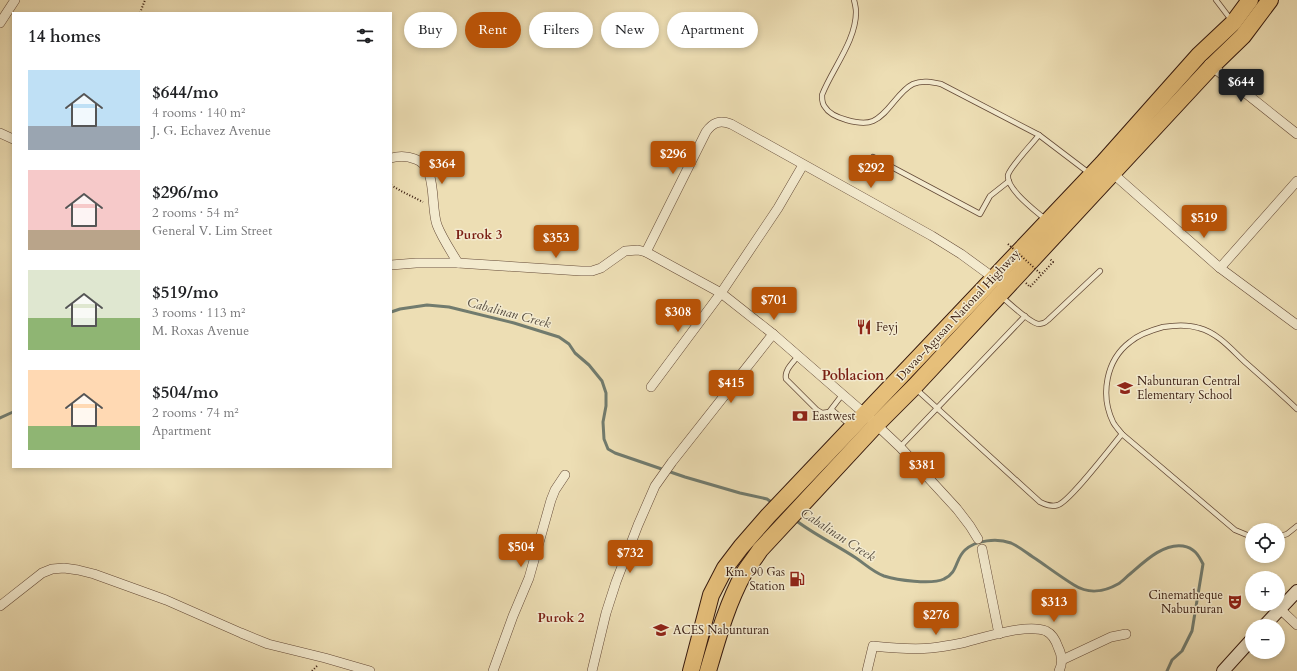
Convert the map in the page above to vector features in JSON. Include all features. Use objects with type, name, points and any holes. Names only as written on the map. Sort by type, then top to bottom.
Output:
[{"type":"highway","name":"Davao-Agusan National Highway","points":[[708,671],[718,635],[731,600],[745,572],[760,550],[810,497],[858,433],[865,414],[996,287],[1102,170],[1199,55],[1232,23],[1250,0]]},
{"type":"highway","name":"Davao-Agusan National Highway","points":[[691,671],[711,595],[725,568],[741,547],[798,485],[858,433],[876,426],[914,387],[996,287],[1047,221],[1243,36],[1270,0]]},
{"type":"street","points":[[10,0],[15,0]]},
{"type":"street","points":[[0,23],[15,0]]},
{"type":"street","points":[[1199,55],[1297,134]]},
{"type":"street","points":[[646,252],[706,132],[710,126],[720,121],[731,124],[932,236],[996,287]]},
{"type":"street","points":[[0,133],[12,139]]},
{"type":"street","points":[[392,158],[409,157],[424,163],[430,174],[433,206],[438,226],[458,263]]},
{"type":"street","points":[[651,387],[721,293],[778,208],[803,165]]},
{"type":"street","points":[[1102,170],[1220,268],[1297,325]]},
{"type":"street","points":[[1220,268],[1297,181]]},
{"type":"street","points":[[392,265],[416,263],[458,263],[566,271],[592,271],[608,264],[625,251],[631,250],[646,252],[721,293],[773,334],[865,414],[900,447],[956,509],[970,526],[978,539]]},
{"type":"street","points":[[592,671],[606,613],[616,582],[649,500],[663,473],[773,334]]},
{"type":"street","points":[[492,671],[529,578],[551,500],[555,490],[565,475]]},
{"type":"street","points":[[982,549],[998,634]]},
{"type":"street","points":[[0,606],[31,580],[42,573],[52,569],[78,570],[94,574],[166,600],[268,644],[370,671]]},
{"type":"street","points":[[1285,604],[1297,591]]},
{"type":"street","points":[[1271,619],[1278,611]]},
{"type":"street","points":[[1282,611],[1297,625]]},
{"type":"street","points":[[866,671],[873,646],[909,649],[931,648],[1034,628],[1048,632],[1057,644],[1062,660],[1059,671]]},
{"type":"street","points":[[1062,660],[1111,637],[1126,634]]},
{"type":"street","points":[[1223,671],[1245,647]]},
{"type":"lane","points":[[854,0],[856,13],[852,33],[822,95],[822,102],[830,113],[854,122],[872,122],[884,114],[909,87],[914,84],[932,82],[947,86],[1102,170]]},
{"type":"lane","points":[[1216,0],[1232,23]]},
{"type":"lane","points":[[873,157],[980,214],[990,196],[1008,181],[1010,171],[1039,135]]},
{"type":"lane","points":[[1008,181],[1012,188],[1047,221]]},
{"type":"lane","points":[[996,287],[1025,316],[1036,324],[1041,324],[1100,271]]},
{"type":"lane","points":[[900,447],[1025,316]]},
{"type":"lane","points":[[1245,534],[1235,530],[1122,434],[1113,423],[1108,410],[1106,392],[1107,378],[1114,360],[1130,342],[1151,330],[1173,325],[1188,325],[1217,336],[1297,409]]},
{"type":"lane","points":[[798,356],[786,373],[787,380],[819,412],[832,410],[842,395]]},
{"type":"lane","points":[[914,387],[1040,502],[1051,506],[1061,504],[1073,492],[1122,434]]},
{"type":"lane","points":[[832,410],[858,433]]},
{"type":"lane","points":[[1285,535],[1297,526]]},
{"type":"path","points":[[140,12],[145,0]]},
{"type":"path","points":[[392,186],[433,206]]},
{"type":"path","points":[[1008,244],[1042,274]]},
{"type":"path","points":[[1030,287],[1053,262]]},
{"type":"waterway","name":"Cabalinan Creek","points":[[392,312],[427,305],[449,307],[514,323],[559,337],[569,344],[575,353],[589,365],[602,381],[606,393],[606,406],[603,422],[604,439],[608,449],[615,453],[685,477],[740,493],[767,499],[774,504]]},
{"type":"waterway","name":"Cabalinan Creek","points":[[0,418],[12,412]]},
{"type":"waterway","name":"Cabalinan Creek","points":[[794,519],[880,574],[890,578],[914,581],[931,582],[944,579],[952,573],[959,557],[965,550],[975,544],[993,540],[1011,543],[1079,588],[1096,591],[1107,589],[1118,584],[1154,554],[1161,550],[1176,546],[1190,548],[1197,554],[1203,564],[1192,631],[1182,651],[1172,660],[1167,671]]},
{"type":"place","name":"Feyj","points":[[864,327]]},
{"type":"place","name":"Nabunturan Central Elementary School","points":[[1125,388]]},
{"type":"place","name":"Eastwest","points":[[800,416]]},
{"type":"place","name":"Km. 90 Gas Station","points":[[797,579]]},
{"type":"place","name":"Cinematheque Nabunturan","points":[[1235,602]]},
{"type":"place","name":"ACES Nabunturan","points":[[661,630]]},
{"type":"district","name":"Purok 3","points":[[479,235]]},
{"type":"district","name":"Poblacion","points":[[853,375]]},
{"type":"district","name":"Purok 2","points":[[561,618]]}]
